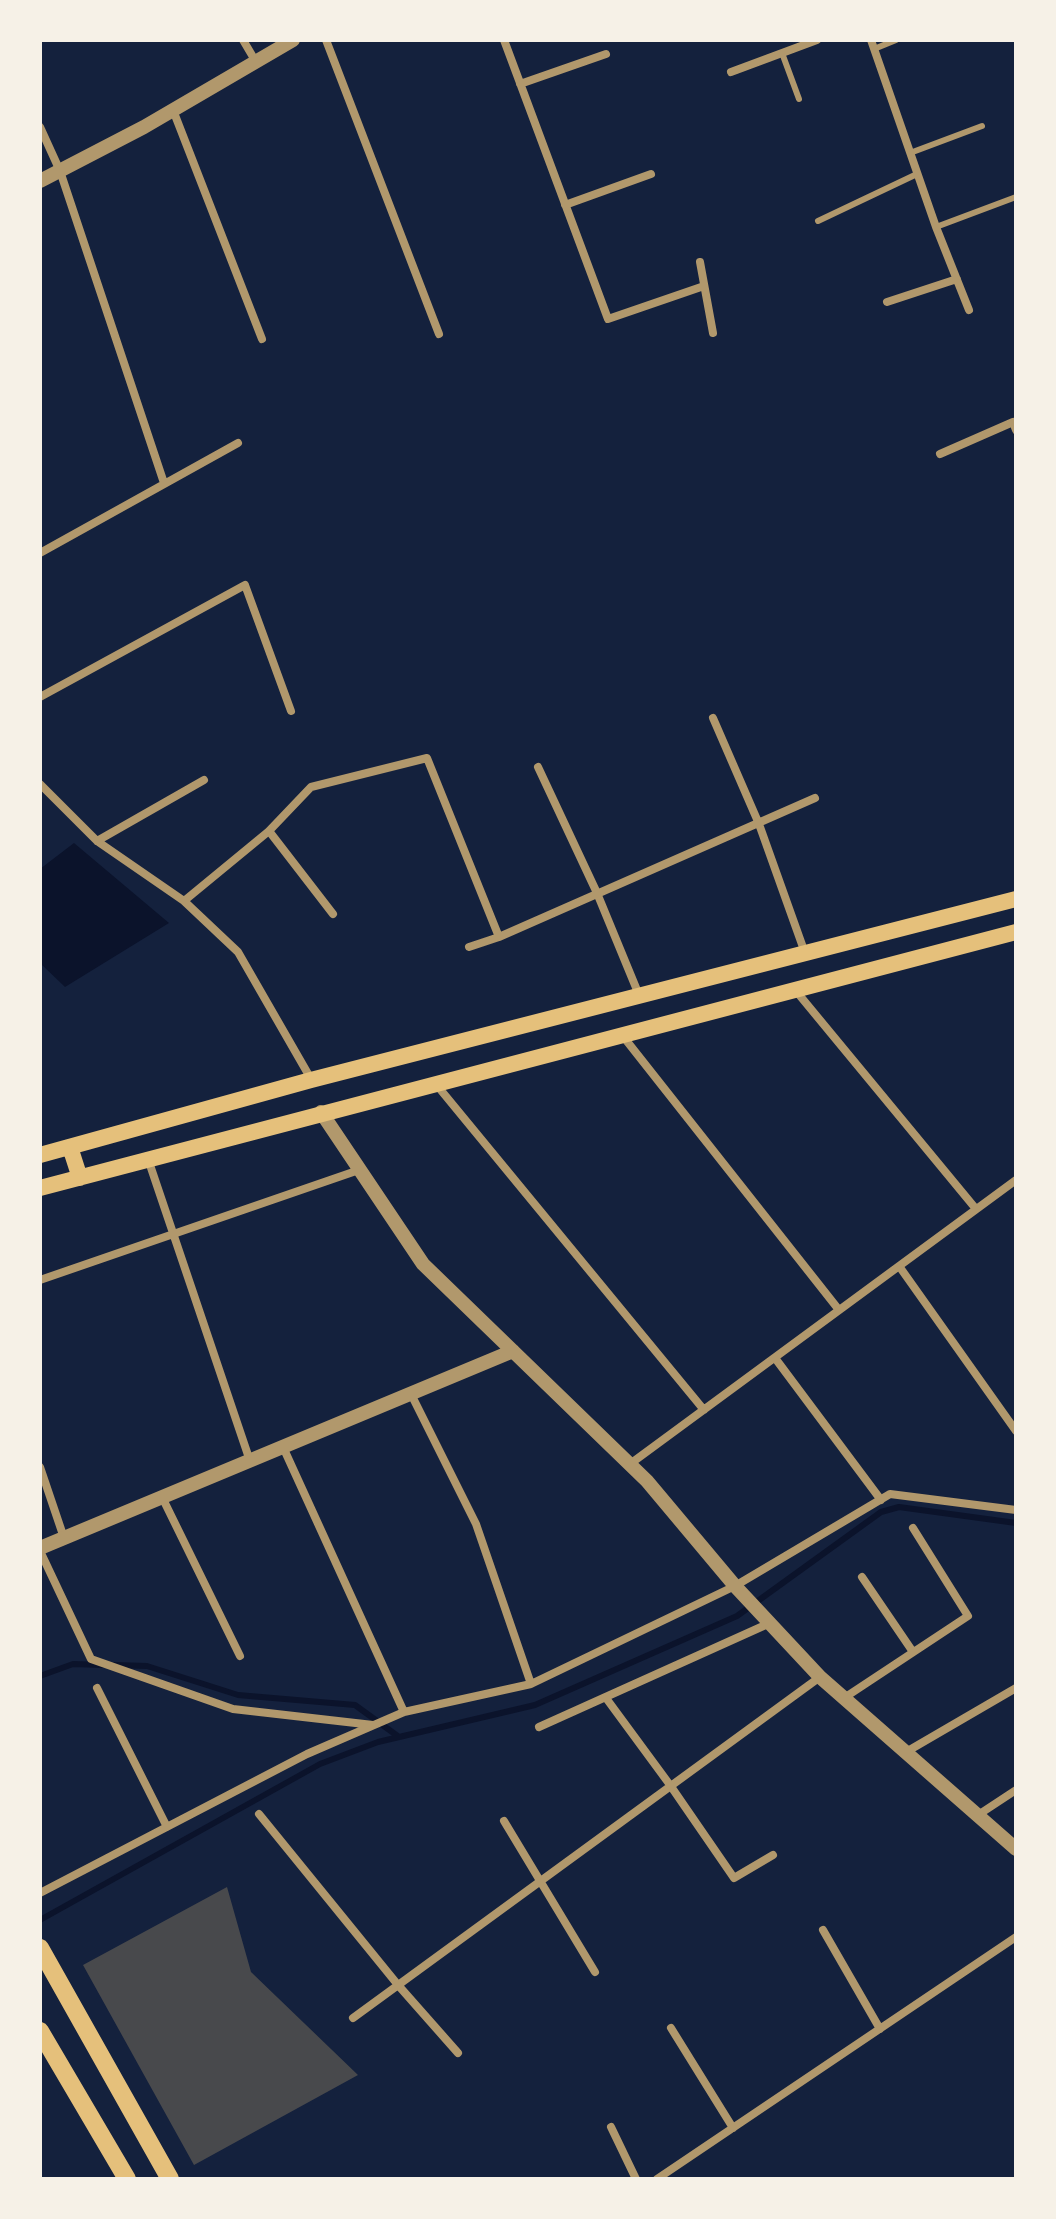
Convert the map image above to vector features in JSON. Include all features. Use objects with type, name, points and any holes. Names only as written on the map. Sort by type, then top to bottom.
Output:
[{"type":"main road","points":[[40,1155],[311,1080],[1016,899]]},
{"type":"main road","points":[[40,1188],[1016,932]]},
{"type":"main road","points":[[70,1147],[80,1178]]},
{"type":"main road","points":[[40,1948],[170,2179]]},
{"type":"main road","points":[[40,2031],[127,2179]]},
{"type":"street","points":[[243,40],[256,62]]},
{"type":"street","points":[[40,181],[173,110],[293,40]]},
{"type":"street","points":[[326,40],[439,334]]},
{"type":"street","points":[[504,40],[608,319],[704,286]]},
{"type":"street","points":[[731,72],[817,40]]},
{"type":"street","points":[[872,44],[936,227],[969,310]]},
{"type":"street","points":[[520,84],[606,54]]},
{"type":"street","points":[[173,110],[262,339]]},
{"type":"street","points":[[40,127],[60,171],[164,483]]},
{"type":"street","points":[[565,205],[651,174]]},
{"type":"street","points":[[700,262],[713,333]]},
{"type":"street","points":[[887,302],[957,279]]},
{"type":"street","points":[[940,454],[1013,422],[1016,430]]},
{"type":"street","points":[[40,553],[238,443]]},
{"type":"street","points":[[40,697],[245,585],[291,711]]},
{"type":"street","points":[[713,718],[759,824],[805,953]]},
{"type":"street","points":[[184,901],[269,831],[311,787],[427,758],[499,937]]},
{"type":"street","points":[[538,767],[597,893],[639,995]]},
{"type":"street","points":[[97,841],[204,780]]},
{"type":"street","points":[[40,784],[97,841],[184,901],[238,952],[311,1080]]},
{"type":"street","points":[[469,947],[499,937],[815,798]]},
{"type":"street","points":[[269,831],[333,914]]},
{"type":"street","points":[[795,989],[976,1209]]},
{"type":"street","points":[[621,1034],[839,1310]]},
{"type":"street","points":[[435,1083],[704,1410]]},
{"type":"street","points":[[321,1112],[423,1264],[647,1481],[735,1586],[820,1677],[1016,1849]]},
{"type":"street","points":[[148,1159],[250,1461]]},
{"type":"street","points":[[40,1280],[359,1170]]},
{"type":"street","points":[[630,1464],[1016,1180]]},
{"type":"street","points":[[899,1266],[1016,1431]]},
{"type":"street","points":[[376,1726],[233,1709],[91,1659],[40,1549],[513,1351]]},
{"type":"street","points":[[775,1358],[881,1500]]},
{"type":"street","points":[[411,1394],[476,1524],[531,1684]]},
{"type":"street","points":[[283,1447],[404,1712]]},
{"type":"street","points":[[40,1467],[64,1538]]},
{"type":"street","points":[[40,1893],[307,1754],[404,1712],[531,1684],[735,1586],[890,1494],[1016,1510]]},
{"type":"street","points":[[162,1497],[240,1656]]},
{"type":"street","points":[[844,1698],[968,1616],[913,1528]]},
{"type":"street","points":[[862,1577],[913,1652]]},
{"type":"street","points":[[539,1727],[771,1622]]},
{"type":"street","points":[[353,2018],[820,1677]]},
{"type":"street","points":[[97,1688],[167,1827]]},
{"type":"street","points":[[906,1752],[1016,1688]]},
{"type":"street","points":[[606,1698],[734,1878],[773,1855]]},
{"type":"street","points":[[978,1815],[1016,1790]]},
{"type":"street","points":[[259,1814],[398,1985],[458,2053]]},
{"type":"street","points":[[504,1821],[595,1972]]},
{"type":"street","points":[[823,1930],[880,2029]]},
{"type":"street","points":[[657,2179],[1016,1937]]},
{"type":"street","points":[[671,2028],[733,2128]]},
{"type":"street","points":[[611,2127],[636,2179]]},
{"type":"lane","points":[[872,44],[896,40]]},
{"type":"lane","points":[[782,53],[799,99]]},
{"type":"lane","points":[[910,153],[982,126]]},
{"type":"lane","points":[[818,221],[917,174]]},
{"type":"lane","points":[[936,227],[1016,197]]},
{"type":"water","points":[[74,843],[169,923],[65,987],[40,963],[40,869]]},
{"type":"building","points":[[227,1887],[251,1972],[358,2075],[194,2165],[83,1965]]},
{"type":"waterway","points":[[40,1920],[320,1764],[378,1742],[535,1705],[737,1616],[881,1512],[899,1507],[1016,1523]]},
{"type":"waterway","points":[[40,1676],[73,1664],[102,1665]]},
{"type":"waterway","points":[[114,1665],[147,1666],[238,1695],[355,1705],[399,1737]]}]
